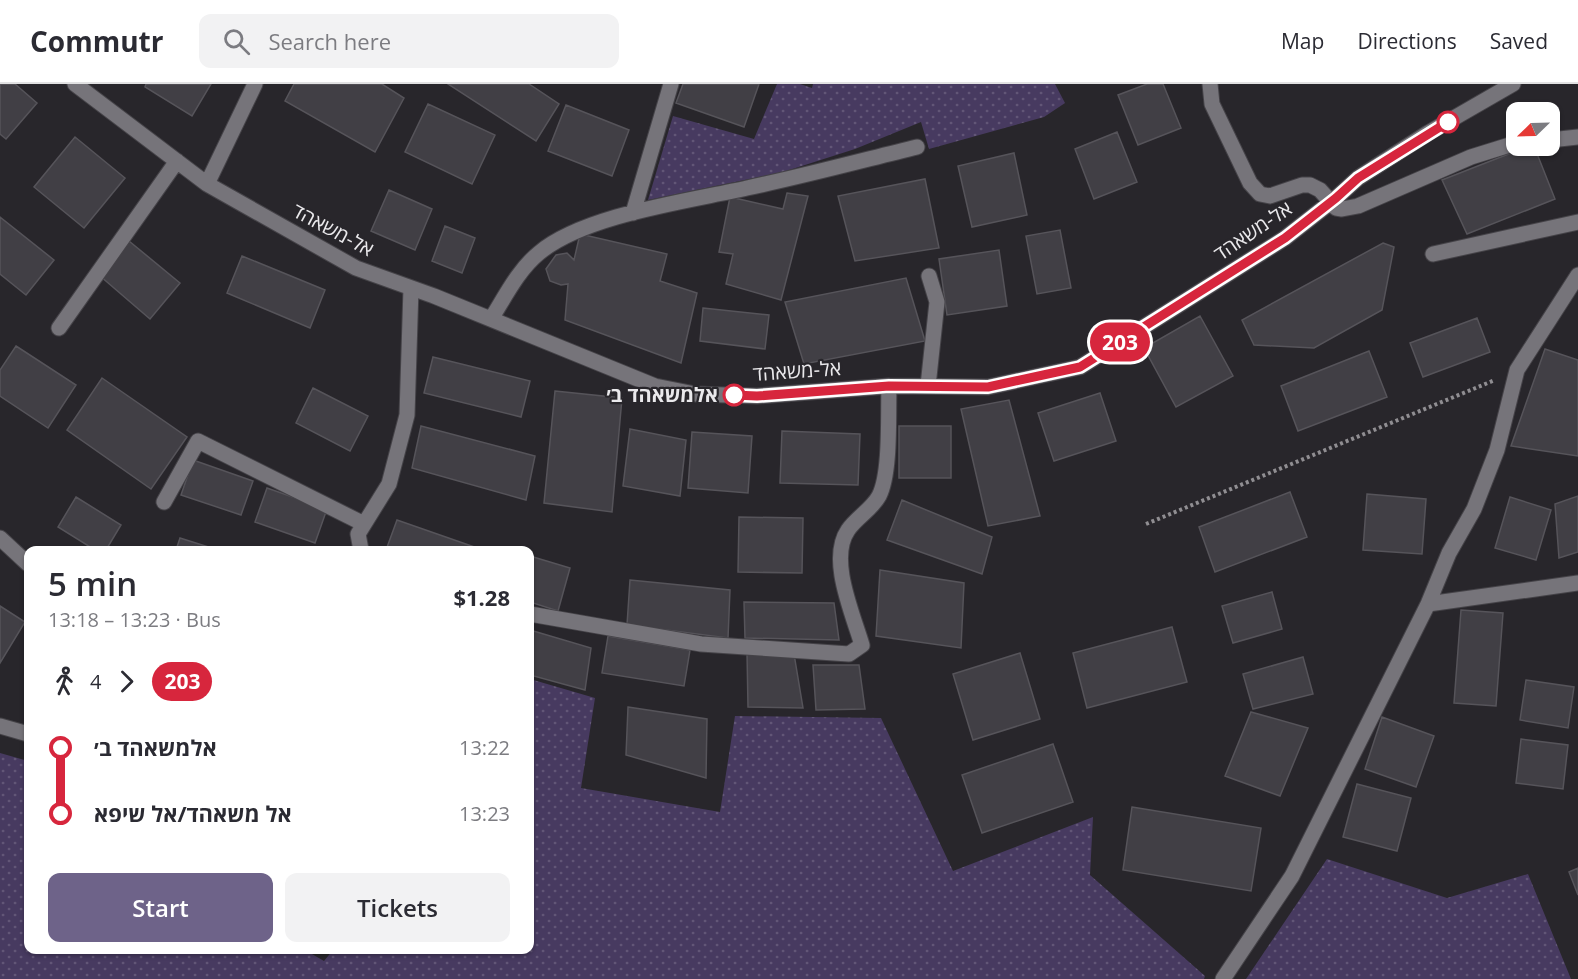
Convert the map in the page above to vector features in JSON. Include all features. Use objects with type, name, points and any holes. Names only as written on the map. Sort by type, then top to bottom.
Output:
[{"type":"street","name":"אל-משאהד","points":[[75,84],[207,184],[356,268],[491,319],[655,386],[695,394],[757,396],[889,386],[988,387],[1080,367],[1285,238],[1358,178],[1428,133],[1513,84]]},
{"type":"street","points":[[207,184],[255,84]]},
{"type":"street","points":[[633,213],[671,84]]},
{"type":"street","points":[[1210,84],[1212,104],[1250,183],[1260,194],[1270,196],[1302,185],[1310,185],[1320,190],[1336,208],[1358,206],[1471,156],[1506,146]]},
{"type":"street","points":[[1560,139],[1578,137]]},
{"type":"street","points":[[491,319],[514,281],[538,253],[561,238],[612,218],[917,147]]},
{"type":"street","points":[[58,328],[177,161]]},
{"type":"street","points":[[1433,254],[1578,222]]},
{"type":"street","points":[[1223,979],[1292,876],[1428,604],[1449,553],[1474,509],[1493,460],[1517,370],[1578,275]]},
{"type":"street","points":[[928,276],[937,302],[928,386]]},
{"type":"street","points":[[360,546],[358,534],[389,484],[407,415],[411,288]]},
{"type":"street","points":[[534,615],[701,644],[849,654],[862,645],[840,571],[841,545],[848,530],[879,496],[886,468],[889,386]]},
{"type":"street","points":[[164,502],[198,441],[364,524]]},
{"type":"street","points":[[0,538],[24,560]]},
{"type":"street","points":[[1428,604],[1578,583]]},
{"type":"street","points":[[0,726],[24,733]]},
{"type":"path","points":[[1146,524],[1517,370]]},
{"type":"shaded area","points":[[777,84],[800,84],[812,88],[813,84],[1055,84],[1065,103],[1044,117],[929,149],[921,122],[855,149],[783,172],[648,200],[673,116],[754,139]]},
{"type":"shaded area","points":[[534,680],[595,698],[581,788],[720,812],[735,716],[881,718],[953,871],[1093,817],[1090,875],[1205,976],[1204,979],[0,979],[0,753],[24,760],[24,954],[312,954],[324,961],[330,954],[534,954]]},
{"type":"shaded area","points":[[1327,859],[1447,898],[1528,874],[1571,979],[1246,979]]},
{"type":"building","points":[[0,84],[15,84],[37,103],[6,139],[0,134]]},
{"type":"building","points":[[146,84],[211,84],[192,116],[145,87]]},
{"type":"building","points":[[294,84],[382,84],[404,98],[375,152],[285,101]]},
{"type":"building","points":[[448,84],[529,84],[559,104],[536,141]]},
{"type":"building","points":[[683,84],[759,84],[744,127],[676,103]]},
{"type":"building","points":[[1147,84],[1163,84],[1181,128],[1138,145],[1118,95]]},
{"type":"building","points":[[428,104],[495,135],[472,184],[405,152]]},
{"type":"building","points":[[566,105],[629,130],[612,176],[548,151]]},
{"type":"building","points":[[1117,132],[1137,182],[1094,199],[1075,149]]},
{"type":"building","points":[[75,137],[125,178],[84,228],[34,187]]},
{"type":"building","points":[[1014,153],[1027,215],[972,227],[958,166]]},
{"type":"building","points":[[1506,155],[1538,156],[1555,199],[1467,234],[1442,180]]},
{"type":"building","points":[[925,179],[939,248],[855,261],[838,196]]},
{"type":"building","points":[[389,190],[432,209],[415,250],[371,231]]},
{"type":"building","points":[[787,193],[808,196],[781,300],[726,284],[733,254],[719,252],[730,197],[783,209]]},
{"type":"building","points":[[0,217],[54,260],[26,295],[0,274]]},
{"type":"building","points":[[445,226],[475,238],[462,273],[432,261]]},
{"type":"building","points":[[1060,230],[1071,288],[1037,294],[1026,236]]},
{"type":"building","points":[[580,234],[667,254],[660,281],[697,293],[681,363],[565,320],[568,284],[561,285],[550,281],[546,269],[556,255],[567,253],[574,260]]},
{"type":"building","points":[[129,241],[180,283],[150,319],[100,276]]},
{"type":"building","points":[[1383,243],[1394,247],[1382,310],[1314,348],[1254,345],[1242,320]]},
{"type":"building","points":[[999,250],[1007,306],[947,315],[939,259]]},
{"type":"building","points":[[242,256],[325,290],[310,328],[227,293]]},
{"type":"building","points":[[906,278],[925,341],[804,364],[785,302]]},
{"type":"building","points":[[703,308],[769,315],[765,349],[700,341]]},
{"type":"building","points":[[1200,316],[1233,376],[1176,407],[1144,348]]},
{"type":"building","points":[[1477,318],[1490,352],[1423,377],[1410,343]]},
{"type":"building","points":[[16,346],[76,385],[48,428],[0,396],[0,370]]},
{"type":"building","points":[[1545,349],[1578,360],[1578,456],[1511,446]]},
{"type":"building","points":[[1369,351],[1387,397],[1298,431],[1281,386]]},
{"type":"building","points":[[433,357],[530,381],[521,417],[424,393]]},
{"type":"building","points":[[102,378],[187,437],[151,489],[67,430]]},
{"type":"building","points":[[313,388],[368,416],[350,451],[296,423]]},
{"type":"building","points":[[555,391],[622,398],[612,512],[544,503]]},
{"type":"building","points":[[1100,393],[1116,441],[1054,461],[1038,413]]},
{"type":"building","points":[[1009,400],[1040,516],[988,526],[961,409]]},
{"type":"building","points":[[421,426],[535,456],[526,500],[412,468]]},
{"type":"building","points":[[899,426],[951,426],[951,478],[899,478]]},
{"type":"building","points":[[630,429],[686,440],[680,496],[623,486]]},
{"type":"building","points":[[782,431],[860,434],[858,485],[780,483]]},
{"type":"building","points":[[692,432],[752,436],[748,493],[688,488]]},
{"type":"building","points":[[193,460],[253,481],[241,515],[181,495]]},
{"type":"building","points":[[267,488],[327,509],[315,543],[255,522]]},
{"type":"building","points":[[1290,492],[1307,537],[1215,572],[1199,527]]},
{"type":"building","points":[[1367,494],[1426,499],[1422,554],[1363,550]]},
{"type":"building","points":[[1578,496],[1578,552],[1559,558],[1555,504]]},
{"type":"building","points":[[76,497],[121,525],[108,546],[89,546],[58,527]]},
{"type":"building","points":[[1510,497],[1551,510],[1536,560],[1495,548]]},
{"type":"building","points":[[902,500],[992,537],[982,574],[887,540]]},
{"type":"building","points":[[739,517],[803,518],[802,573],[738,572]]},
{"type":"building","points":[[397,520],[472,546],[387,546]]},
{"type":"building","points":[[180,538],[205,546],[177,546]]},
{"type":"building","points":[[534,557],[570,568],[558,611],[534,603]]},
{"type":"building","points":[[880,570],[964,583],[961,648],[876,636]]},
{"type":"building","points":[[630,580],[730,590],[728,638],[627,625]]},
{"type":"building","points":[[1272,592],[1282,629],[1233,643],[1222,606]]},
{"type":"building","points":[[744,602],[834,603],[839,640],[745,638]]},
{"type":"building","points":[[0,606],[24,621],[24,624],[0,663]]},
{"type":"building","points":[[1461,610],[1503,613],[1496,706],[1454,703]]},
{"type":"building","points":[[1172,627],[1187,682],[1087,708],[1073,653]]},
{"type":"building","points":[[534,631],[591,648],[585,690],[534,676]]},
{"type":"building","points":[[608,636],[690,650],[684,686],[602,673]]},
{"type":"building","points":[[747,652],[794,654],[803,708],[748,707]]},
{"type":"building","points":[[1020,653],[1040,719],[973,740],[953,674]]},
{"type":"building","points":[[1303,657],[1313,694],[1253,709],[1243,674]]},
{"type":"building","points":[[813,665],[859,665],[865,709],[816,710]]},
{"type":"building","points":[[1526,680],[1574,687],[1568,728],[1520,720]]},
{"type":"building","points":[[628,707],[707,719],[706,778],[626,755]]},
{"type":"building","points":[[1251,712],[1308,728],[1280,796],[1225,776]]},
{"type":"building","points":[[1382,717],[1434,736],[1416,787],[1365,769]]},
{"type":"building","points":[[1521,739],[1568,745],[1563,789],[1516,783]]},
{"type":"building","points":[[1053,744],[1073,802],[982,833],[962,775]]},
{"type":"building","points":[[1357,784],[1411,798],[1397,851],[1343,837]]},
{"type":"building","points":[[1132,807],[1261,828],[1251,891],[1123,870]]},
{"type":"building","points":[[1578,868],[1578,895],[1569,872]]},
{"type":"bus line","name":"203","points":[[734,395],[757,396],[889,386],[988,387],[1080,367],[1285,238],[1358,178],[1448,122]]},
{"type":"place","name":"אלמשאהד ב׳","points":[[734,395]]}]
